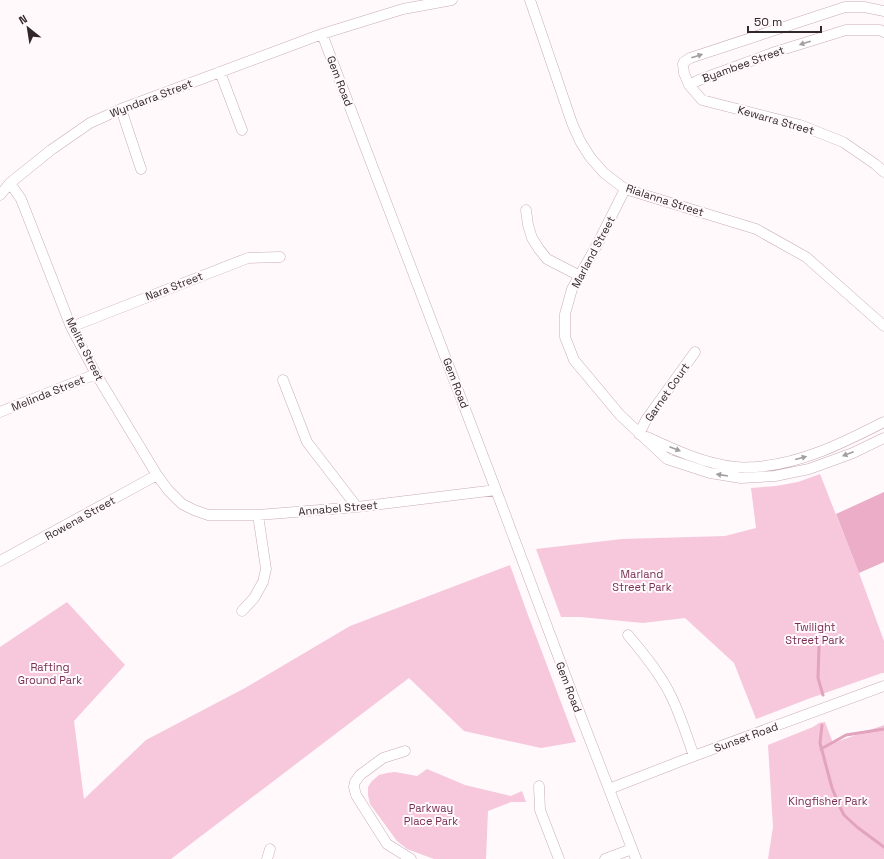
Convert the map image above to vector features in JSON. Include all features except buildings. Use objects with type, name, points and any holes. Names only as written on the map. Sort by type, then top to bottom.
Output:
[{"type":"street","points":[[322,34],[403,8],[452,0]]},
{"type":"street","name":"Rialanna Street","points":[[530,0],[572,123],[580,141],[590,157],[604,173],[625,189],[756,229],[806,257],[884,326]]},
{"type":"street","name":"Byambee Street","points":[[884,11],[864,7],[845,8],[690,58],[683,64],[684,73],[689,85],[775,52],[846,30],[880,30],[884,32]]},
{"type":"street","name":"Wyndarra Street","points":[[0,195],[10,183],[51,150],[90,123],[121,109],[322,34]]},
{"type":"street","name":"Gem Road","points":[[322,34],[634,854]]},
{"type":"street","points":[[220,72],[242,130]]},
{"type":"street","name":"Kewarra Street","points":[[689,85],[702,100],[800,125],[843,142],[884,172]]},
{"type":"street","points":[[121,109],[141,168]]},
{"type":"street","name":"Melita Street","points":[[10,183],[21,199],[71,327],[96,374],[157,475],[168,490],[182,504]]},
{"type":"street","name":"Marland Street","points":[[625,189],[597,245],[572,289],[565,314],[565,337],[574,360],[620,416],[667,459],[710,473],[741,478],[775,476],[809,469],[884,438]]},
{"type":"street","points":[[526,210],[532,238],[547,259],[580,276]]},
{"type":"street","name":"Nara Street","points":[[71,327],[248,258],[280,257]]},
{"type":"street","name":"Garnet Court","points":[[639,434],[646,420],[695,352]]},
{"type":"street","name":"Melinda Street","points":[[0,412],[96,374]]},
{"type":"street","points":[[283,380],[307,442],[357,507]]},
{"type":"street","name":"Marland Street","points":[[639,434],[709,462],[738,468],[772,466],[806,457],[850,439],[884,422]]},
{"type":"street","name":"Rowena Street","points":[[1,561],[157,475]]},
{"type":"street","name":"Annabel Street","points":[[182,504],[208,515],[258,515],[357,507],[496,490]]},
{"type":"street","points":[[242,611],[254,598],[263,582],[266,569],[258,515]]},
{"type":"street","points":[[628,635],[639,647],[660,677],[672,698],[694,756]]},
{"type":"street","name":"Sunset Road","points":[[609,789],[884,686]]},
{"type":"street","points":[[406,751],[383,758],[360,775],[355,782],[354,787],[356,795],[387,844],[411,859]]},
{"type":"street","points":[[539,786],[540,810],[560,859]]},
{"type":"street","points":[[605,859],[634,854]]},
{"type":"green space","points":[[820,474],[884,641],[884,673],[808,699],[756,719],[734,663],[685,618],[643,623],[580,617],[561,617],[536,549],[622,539],[725,536],[756,528],[751,488],[798,482]]},
{"type":"green space","name":"Rafting Ground Park","points":[[510,565],[576,742],[541,748],[464,731],[409,678],[171,859],[0,859],[0,647],[67,602],[125,665],[74,721],[84,799],[146,740],[245,688],[350,626]]},
{"type":"green space","name":"Kingfisher Park","points":[[825,722],[833,743],[884,725],[884,859],[768,859],[773,827],[768,745],[813,727],[819,723]]},
{"type":"green space","name":"Parkway Place Park","points":[[427,769],[465,785],[511,796],[522,791],[526,802],[511,802],[488,811],[486,859],[434,859],[407,849],[397,841],[370,804],[368,787],[379,775],[395,772],[417,776]]},
{"type":"shaded area","points":[[884,492],[884,562],[859,573],[836,514]]},
{"type":"waterway","points":[[819,646],[818,678],[823,695]]},
{"type":"waterway","points":[[822,725],[820,743],[832,788],[844,815],[857,827],[884,847]]},
{"type":"waterway","points":[[821,749],[846,735],[884,729]]},
{"type":"park label","name":"Marland Street Park","points":[[642,580]]},
{"type":"park label","name":"Twilight Street Park","points":[[815,633]]}]
